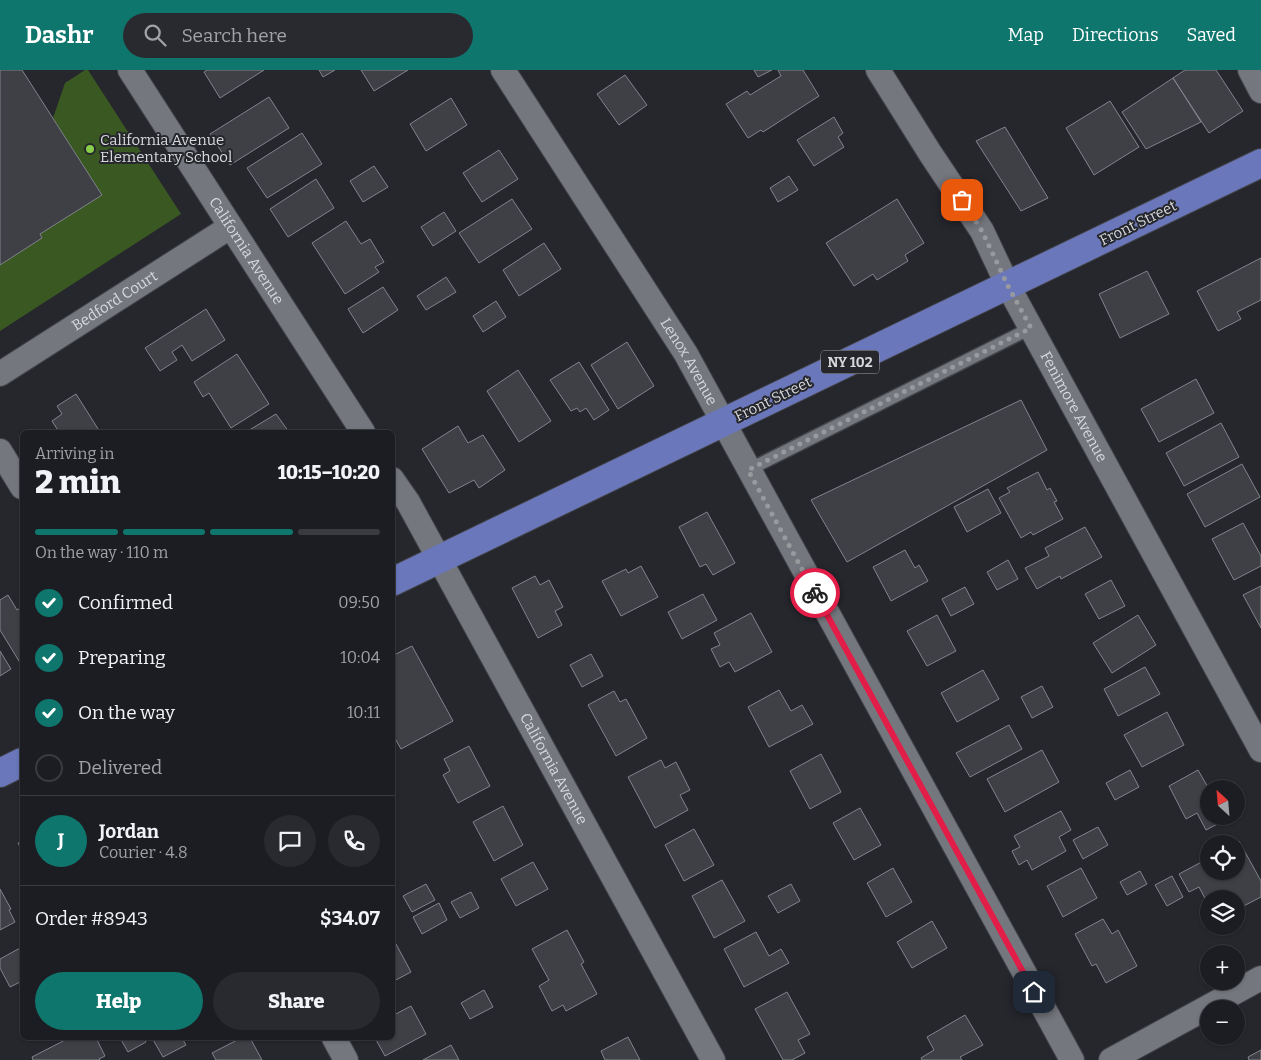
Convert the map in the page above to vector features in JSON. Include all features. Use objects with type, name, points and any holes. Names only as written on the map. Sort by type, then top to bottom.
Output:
[{"type":"main road","name":"Front Street","points":[[395,581],[1261,163]]},
{"type":"main road","points":[[0,773],[20,763]]},
{"type":"street","name":"California Avenue","points":[[130,70],[362,430]]},
{"type":"street","name":"Lenox Avenue","points":[[504,70],[686,354],[722,423],[1072,1060]]},
{"type":"street","name":"Fenimore Avenue","points":[[878,70],[982,231],[1008,286],[1261,750]]},
{"type":"street","points":[[1250,70],[1261,91]]},
{"type":"street","name":"Bedford Court","points":[[0,374],[230,228]]},
{"type":"street","points":[[0,451],[20,484]]},
{"type":"street","name":"California Avenue","points":[[395,483],[408,502],[713,1060]]},
{"type":"street","points":[[1111,1060],[1261,978]]},
{"type":"street","points":[[335,1040],[346,1060]]},
{"type":"lane","points":[[748,470],[1031,328]]},
{"type":"green space","points":[[88,70],[181,214],[0,331],[0,265],[42,238],[40,234],[102,195],[53,118],[65,83]]},
{"type":"building","points":[[0,70],[22,70],[102,195],[40,234],[42,238],[0,265]]},
{"type":"building","points":[[207,70],[264,70],[220,98],[204,72]]},
{"type":"building","points":[[319,70],[335,70],[323,77]]},
{"type":"building","points":[[361,70],[408,70],[374,91]]},
{"type":"building","points":[[754,70],[772,70],[758,77]]},
{"type":"building","points":[[778,70],[803,70],[819,96],[763,132],[761,130],[748,138],[726,104],[747,91],[750,95],[781,76]]},
{"type":"building","points":[[1185,70],[1216,70],[1243,111],[1209,133],[1173,78]]},
{"type":"building","points":[[625,75],[647,105],[619,125],[597,94]]},
{"type":"building","points":[[1173,78],[1201,122],[1146,149],[1122,112]]},
{"type":"building","points":[[269,97],[289,128],[230,165],[210,134]]},
{"type":"building","points":[[451,98],[467,125],[426,151],[410,124]]},
{"type":"building","points":[[1110,101],[1139,147],[1094,175],[1066,128]]},
{"type":"building","points":[[834,117],[843,133],[838,137],[844,147],[814,166],[797,140]]},
{"type":"building","points":[[1005,127],[1048,198],[1021,211],[976,141]]},
{"type":"building","points":[[302,133],[322,164],[267,198],[247,168]]},
{"type":"building","points":[[499,150],[518,179],[482,202],[463,173]]},
{"type":"building","points":[[374,166],[388,187],[363,202],[350,181]]},
{"type":"building","points":[[789,176],[798,190],[778,202],[770,188]]},
{"type":"building","points":[[316,179],[334,208],[288,237],[270,209]]},
{"type":"building","points":[[512,199],[532,229],[479,263],[459,233]]},
{"type":"building","points":[[897,199],[924,243],[905,255],[908,261],[877,280],[873,274],[854,286],[826,243]]},
{"type":"building","points":[[444,212],[456,231],[433,246],[421,227]]},
{"type":"building","points":[[346,221],[361,244],[370,239],[384,262],[375,267],[379,272],[345,294],[312,243]]},
{"type":"building","points":[[544,243],[561,269],[519,296],[503,270]]},
{"type":"building","points":[[1261,258],[1261,300],[1237,312],[1241,319],[1218,331],[1197,291]]},
{"type":"building","points":[[1147,271],[1169,314],[1120,338],[1099,294]]},
{"type":"building","points":[[446,277],[456,292],[426,310],[417,296]]},
{"type":"building","points":[[383,287],[398,310],[363,333],[348,309]]},
{"type":"building","points":[[496,301],[506,317],[483,332],[473,316]]},
{"type":"building","points":[[206,309],[225,340],[192,361],[182,345],[172,352],[177,360],[160,371],[145,348]]},
{"type":"building","points":[[627,342],[654,386],[618,409],[591,365]]},
{"type":"building","points":[[237,354],[269,404],[231,428],[209,393],[203,397],[194,382]]},
{"type":"building","points":[[579,362],[609,410],[594,420],[586,408],[580,412],[577,408],[571,411],[550,380]]},
{"type":"building","points":[[518,370],[551,421],[519,442],[487,391]]},
{"type":"building","points":[[1196,379],[1214,413],[1159,442],[1141,409]]},
{"type":"building","points":[[76,394],[99,430],[58,430],[52,421],[62,414],[57,406]]},
{"type":"building","points":[[1021,400],[1047,450],[847,562],[811,500]]},
{"type":"building","points":[[276,414],[288,430],[249,430]]},
{"type":"building","points":[[1221,423],[1239,457],[1184,486],[1166,453]]},
{"type":"building","points":[[458,426],[468,443],[483,435],[505,470],[479,488],[474,480],[449,493],[422,449]]},
{"type":"building","points":[[1242,464],[1260,497],[1205,527],[1187,494]]},
{"type":"building","points":[[1038,472],[1047,490],[1050,488],[1057,501],[1054,502],[1063,519],[1033,535],[1031,532],[1021,538],[999,498],[1010,492],[1007,488]]},
{"type":"building","points":[[988,489],[1001,513],[967,532],[954,507]]},
{"type":"building","points":[[707,512],[735,563],[713,575],[706,564],[700,567],[679,527]]},
{"type":"building","points":[[1243,523],[1261,556],[1261,566],[1234,580],[1212,539]]},
{"type":"building","points":[[1085,527],[1102,557],[1061,579],[1060,576],[1037,589],[1025,568],[1049,556],[1045,548]]},
{"type":"building","points":[[905,550],[915,568],[919,565],[928,581],[891,601],[873,567]]},
{"type":"building","points":[[1008,560],[1018,579],[997,590],[987,572]]},
{"type":"building","points":[[641,566],[658,597],[621,616],[602,581],[626,569],[628,573]]},
{"type":"building","points":[[535,576],[540,585],[549,580],[563,607],[555,611],[562,625],[538,638],[512,588]]},
{"type":"building","points":[[1111,580],[1125,606],[1099,619],[1085,594]]},
{"type":"building","points":[[1261,586],[1261,628],[1243,595]]},
{"type":"building","points":[[965,587],[974,604],[951,616],[942,599]]},
{"type":"building","points":[[703,594],[717,620],[682,639],[668,612]]},
{"type":"building","points":[[8,595],[17,610],[20,608],[20,663],[0,630],[0,600]]},
{"type":"building","points":[[751,613],[772,652],[735,672],[729,662],[720,667],[711,649],[720,645],[714,633]]},
{"type":"building","points":[[937,615],[956,651],[927,666],[907,631]]},
{"type":"building","points":[[1138,615],[1156,645],[1112,673],[1093,643]]},
{"type":"building","points":[[412,646],[453,721],[401,749],[395,738],[395,654]]},
{"type":"building","points":[[0,651],[11,669],[0,676]]},
{"type":"building","points":[[591,654],[603,676],[582,687],[570,665]]},
{"type":"building","points":[[1145,667],[1160,694],[1118,716],[1104,689]]},
{"type":"building","points":[[983,670],[999,699],[957,722],[941,693]]},
{"type":"building","points":[[1042,686],[1053,707],[1032,718],[1021,697]]},
{"type":"building","points":[[779,690],[791,711],[802,705],[813,724],[769,747],[748,707]]},
{"type":"building","points":[[614,691],[620,702],[626,699],[647,738],[616,756],[588,705]]},
{"type":"building","points":[[1167,712],[1184,745],[1142,767],[1124,735]]},
{"type":"building","points":[[1009,725],[1022,749],[970,777],[956,753]]},
{"type":"building","points":[[469,746],[490,786],[458,803],[443,775],[450,771],[444,759]]},
{"type":"building","points":[[1042,750],[1059,782],[1005,812],[987,779]]},
{"type":"building","points":[[821,754],[841,792],[810,809],[790,771]]},
{"type":"building","points":[[661,760],[665,768],[676,762],[690,790],[680,795],[688,810],[655,828],[628,777]]},
{"type":"building","points":[[1130,770],[1139,787],[1115,800],[1106,783]]},
{"type":"building","points":[[1198,770],[1204,780],[1200,780],[1200,819],[1197,813],[1186,819],[1169,786]]},
{"type":"building","points":[[503,806],[523,845],[494,861],[473,822]]},
{"type":"building","points":[[860,808],[881,845],[854,860],[833,823]]},
{"type":"building","points":[[1061,811],[1071,830],[1059,837],[1066,851],[1032,870],[1027,860],[1019,865],[1012,851],[1020,847],[1014,836]]},
{"type":"building","points":[[1203,825],[1216,825],[1206,830]]},
{"type":"building","points":[[1098,827],[1108,845],[1083,859],[1073,840]]},
{"type":"building","points":[[694,829],[714,865],[684,881],[665,845]]},
{"type":"building","points":[[1245,852],[1261,881],[1261,897],[1245,905],[1245,890],[1201,890],[1199,887],[1189,892],[1179,874],[1200,863],[1200,880],[1245,880]]},
{"type":"building","points":[[533,862],[548,889],[516,906],[501,879]]},
{"type":"building","points":[[893,868],[912,902],[886,917],[867,883]]},
{"type":"building","points":[[1081,868],[1097,898],[1063,917],[1047,886]]},
{"type":"building","points":[[1140,871],[1147,884],[1127,895],[1120,882]]},
{"type":"building","points":[[1172,876],[1183,897],[1167,906],[1155,885]]},
{"type":"building","points":[[722,880],[745,921],[714,938],[692,896]]},
{"type":"building","points":[[426,884],[435,900],[412,912],[403,896]]},
{"type":"building","points":[[791,884],[800,901],[778,913],[768,896]]},
{"type":"building","points":[[0,889],[11,909],[9,910],[15,922],[0,930]]},
{"type":"building","points":[[471,892],[479,908],[460,918],[451,902]]},
{"type":"building","points":[[439,903],[447,920],[422,934],[413,917]]},
{"type":"building","points":[[1103,919],[1112,934],[1118,930],[1137,966],[1106,983],[1096,964],[1092,966],[1075,934]]},
{"type":"building","points":[[932,921],[947,948],[912,968],[897,942]]},
{"type":"building","points":[[567,930],[584,962],[581,964],[597,994],[566,1011],[563,1005],[552,1011],[539,986],[549,980],[532,949]]},
{"type":"building","points":[[756,932],[769,956],[781,949],[789,963],[744,987],[724,949]]},
{"type":"building","points":[[395,944],[411,972],[395,980]]},
{"type":"building","points":[[20,948],[20,982],[10,987],[0,968],[0,959]]},
{"type":"building","points":[[484,990],[493,1007],[470,1019],[461,1003]]},
{"type":"building","points":[[787,992],[810,1034],[798,1040],[805,1053],[792,1060],[783,1060],[755,1009]]},
{"type":"building","points":[[411,1006],[426,1034],[385,1056],[376,1040],[395,1040],[395,1014]]},
{"type":"building","points":[[965,1015],[983,1045],[960,1057],[962,1060],[922,1060],[921,1058],[934,1050],[927,1037]]},
{"type":"building","points":[[628,1037],[640,1060],[605,1060],[601,1051]]},
{"type":"building","points":[[65,1040],[97,1040],[105,1056],[100,1060],[33,1060],[32,1057]]},
{"type":"building","points":[[121,1040],[145,1040],[146,1042],[128,1052]]},
{"type":"building","points":[[153,1040],[183,1040],[186,1045],[163,1057]]},
{"type":"building","points":[[237,1040],[251,1040],[262,1060],[216,1060],[212,1053]]},
{"type":"building","points":[[451,1045],[459,1060],[423,1060]]},
{"type":"building","points":[[1261,1050],[1261,1060],[1249,1060],[1248,1057]]},
{"type":"way so far","points":[[815,593],[748,470],[1031,328],[1008,286],[982,231],[962,200]]},
{"type":"place","name":"California Avenue Elementary School","points":[[90,149]]},
{"type":"route","points":[[815,593],[1034,992]]}]
